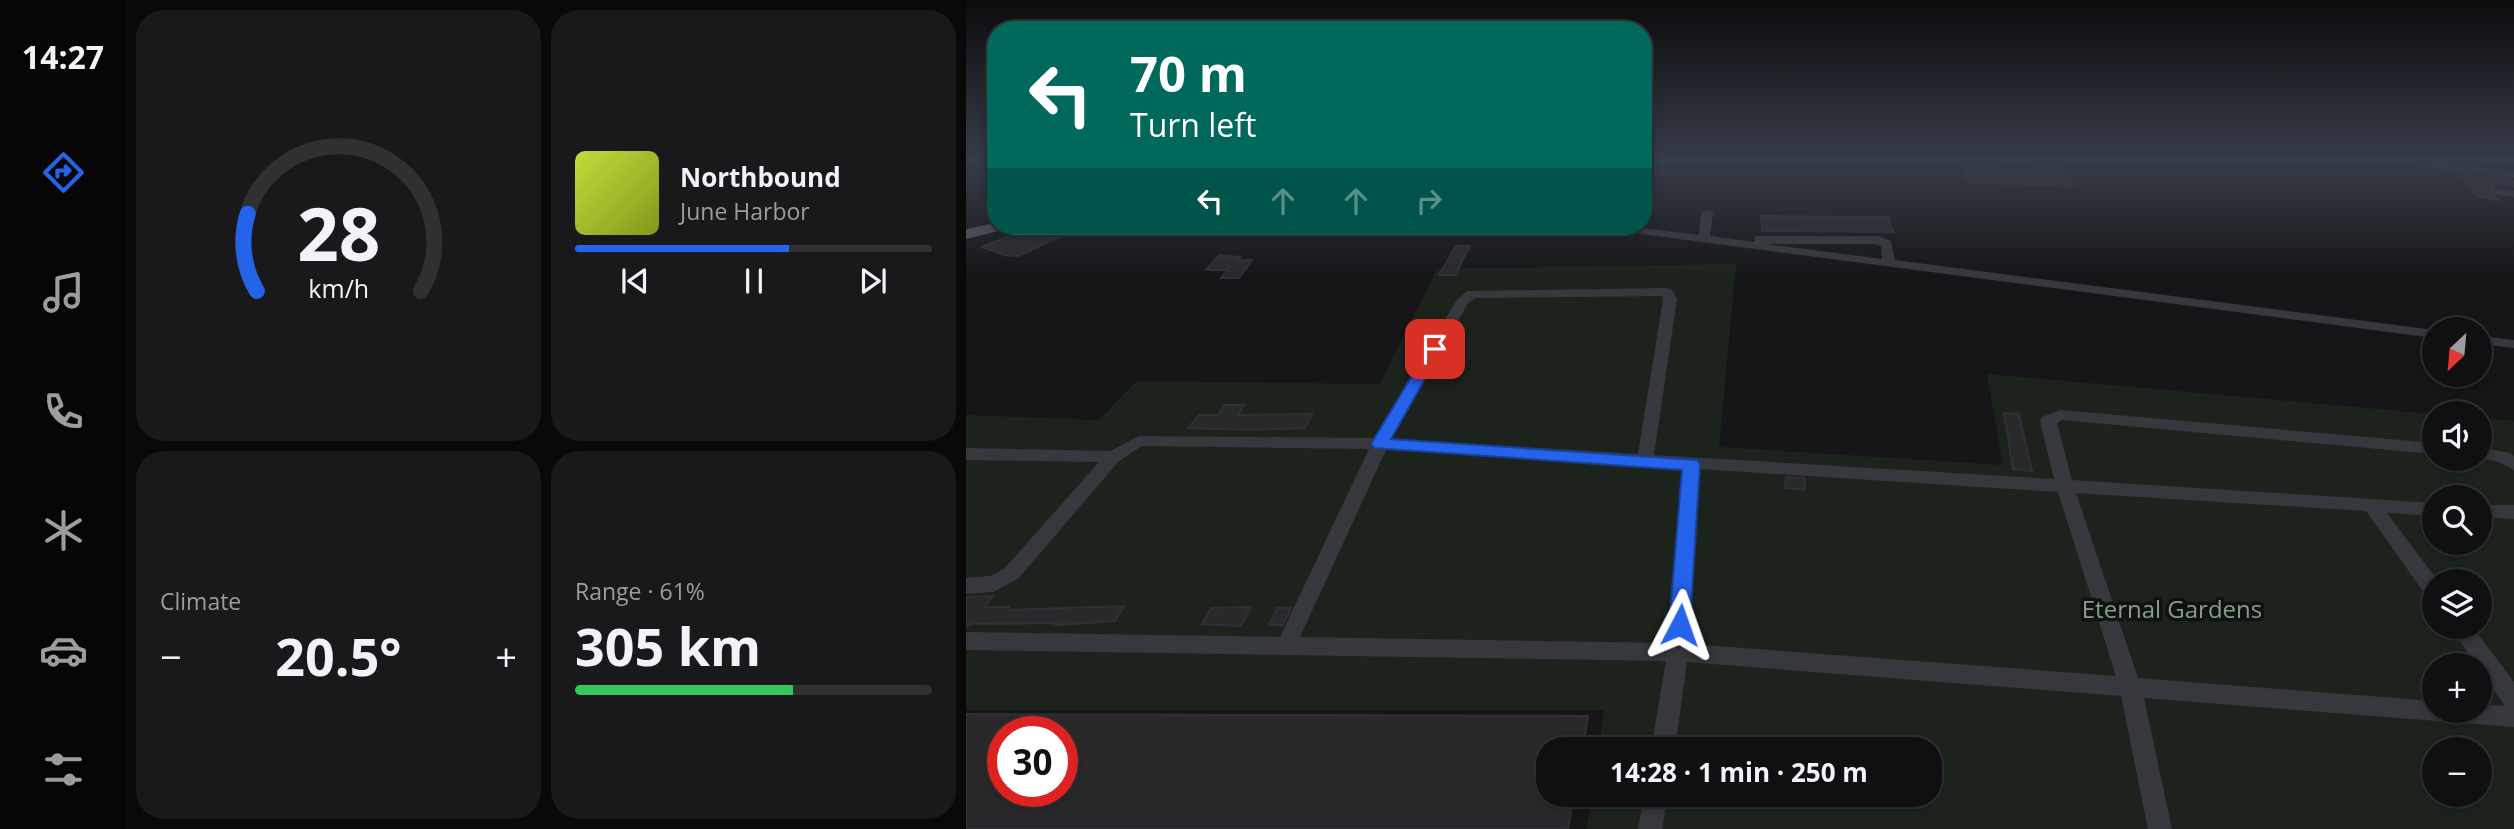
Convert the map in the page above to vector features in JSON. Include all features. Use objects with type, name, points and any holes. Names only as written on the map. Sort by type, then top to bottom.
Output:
[{"type":"main road","points":[[966,234],[987,229]]},
{"type":"street","points":[[1704,239],[1707,213]]},
{"type":"street","points":[[1652,232],[2422,333]]},
{"type":"street","points":[[1750,245],[1768,238],[1878,240],[1887,244],[1889,263]]},
{"type":"street","points":[[1286,646],[1380,444],[1463,301],[1472,294],[1666,292],[1670,299],[1645,461]]},
{"type":"street","points":[[2492,341],[2514,344]]},
{"type":"street","points":[[2160,829],[2130,686],[2064,484],[2048,421],[2060,415],[2422,447]]},
{"type":"street","points":[[966,586],[993,584],[1011,574],[1113,457],[1139,441],[1380,444],[2064,484],[2422,508]]},
{"type":"street","points":[[966,454],[1113,457]]},
{"type":"street","points":[[2492,455],[2504,457],[2514,464]]},
{"type":"street","points":[[1665,737],[1678,652],[1691,464]]},
{"type":"street","points":[[2372,506],[2422,575]]},
{"type":"street","points":[[2492,511],[2514,512]]},
{"type":"street","points":[[2469,639],[2514,700]]},
{"type":"street","points":[[966,641],[1678,652],[2514,717]]},
{"type":"street","points":[[1650,829],[1654,807]]},
{"type":"green space","name":"Eternal Gardens","points":[[1736,264],[1719,447],[2003,465],[1987,374],[2422,413],[2422,471],[2492,471],[2492,419],[2514,421],[2514,829],[1587,829],[1590,807],[1942,807],[1942,737],[1601,737],[1604,710],[966,710],[966,415],[1099,420],[1137,381],[1380,384],[1437,269]]},
{"type":"building","points":[[1761,216],[1888,217],[1893,232],[1762,231]]},
{"type":"building","points":[[1012,235],[1064,235],[1018,256],[1004,255],[982,247]]},
{"type":"building","points":[[1456,246],[1470,246],[1455,275],[1439,275]]},
{"type":"building","points":[[1219,255],[1240,257],[1236,260],[1252,260],[1239,278],[1221,278],[1231,266],[1227,270],[1206,270]]},
{"type":"building","points":[[1225,405],[1244,405],[1238,415],[1312,414],[1305,428],[1188,428],[1199,415],[1218,415]]},
{"type":"building","points":[[2004,413],[2019,414],[2032,471],[2013,469]]},
{"type":"building","points":[[1786,477],[1805,478],[1804,490],[1785,488]]},
{"type":"building","points":[[993,596],[984,607],[1009,607],[1007,610],[1124,606],[1115,621],[1056,625],[1058,623],[970,624],[966,628],[966,597]]},
{"type":"building","points":[[1251,607],[1241,626],[1202,624],[1211,608]]},
{"type":"building","points":[[1277,608],[1291,608],[1283,625],[1269,625]]},
{"type":"building","points":[[966,714],[1588,716],[1585,737],[1536,737],[1536,807],[1572,807],[1568,829],[966,829]]},
{"type":"route","points":[[1435,349],[1380,444],[1691,464],[1680,625]]}]
